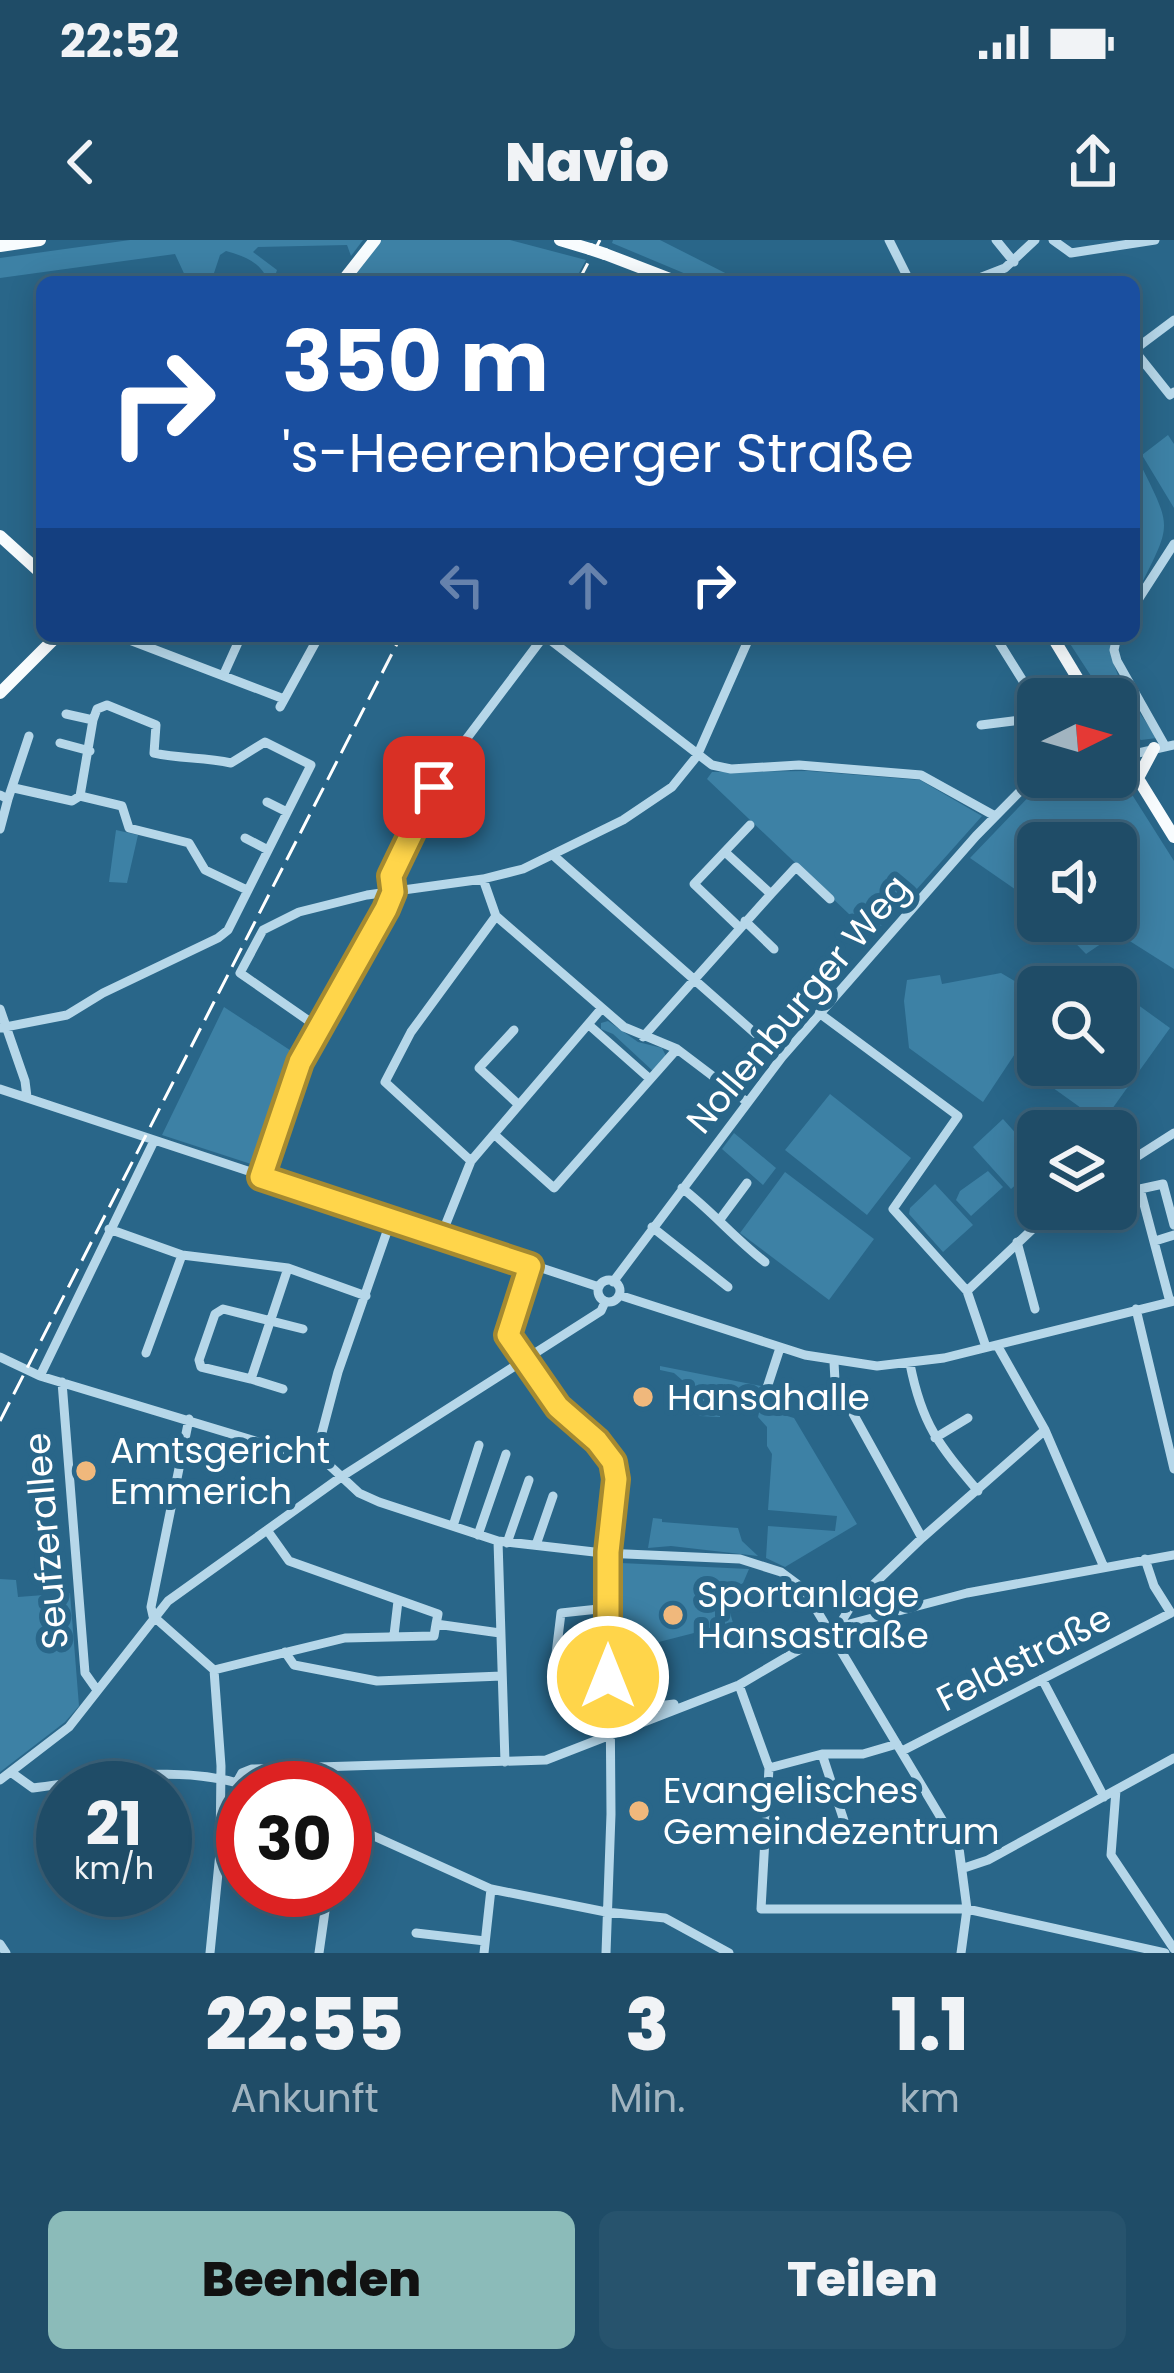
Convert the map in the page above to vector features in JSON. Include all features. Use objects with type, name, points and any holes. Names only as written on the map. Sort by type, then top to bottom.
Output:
[{"type":"main road","points":[[0,246],[40,240]]},
{"type":"main road","points":[[347,276],[375,240]]},
{"type":"main road","points":[[560,240],[662,276]]},
{"type":"main road","points":[[0,536],[36,569]]},
{"type":"main road","points":[[0,693],[51,642]]},
{"type":"main road","points":[[1056,642],[1077,678]]},
{"type":"main road","points":[[1164,746],[1138,778],[1174,837]]},
{"type":"street","points":[[889,240],[907,276]]},
{"type":"street","points":[[996,240],[1012,276]]},
{"type":"street","points":[[983,276],[1005,267],[1035,240]]},
{"type":"street","points":[[1053,240],[1071,253],[1155,240]]},
{"type":"street","points":[[1005,267],[1005,276]]},
{"type":"street","points":[[1140,346],[1174,320]]},
{"type":"street","points":[[1140,357],[1171,395],[1174,392]]},
{"type":"street","points":[[1140,597],[1174,544]]},
{"type":"street","points":[[134,642],[282,703],[316,642]]},
{"type":"street","points":[[153,650],[159,642]]},
{"type":"street","points":[[223,676],[239,642]]},
{"type":"street","points":[[261,1177],[300,1062],[393,892],[391,876],[446,766],[540,642]]},
{"type":"street","points":[[553,642],[712,765],[731,769],[799,765],[921,775],[995,816]]},
{"type":"street","points":[[319,1028],[240,973],[263,930],[299,912],[523,869],[623,820],[672,787],[697,756],[747,642]]},
{"type":"street","points":[[998,642],[1020,678]]},
{"type":"street","points":[[1117,642],[1118,661],[1164,746]]},
{"type":"street","points":[[4,1029],[67,1015],[228,930],[311,765],[266,742],[231,763],[154,753],[157,725],[107,705],[97,710],[93,720],[80,796]]},
{"type":"street","points":[[66,714],[93,720]]},
{"type":"street","points":[[981,725],[1017,721]]},
{"type":"street","points":[[0,829],[4,797],[14,788],[29,736]]},
{"type":"street","points":[[60,743],[90,751]]},
{"type":"street","points":[[14,788],[122,806],[129,828],[189,843],[205,870],[248,890]]},
{"type":"street","name":"Nollenburger Weg","points":[[614,1282],[782,1057],[1017,794]]},
{"type":"street","points":[[267,802],[287,812]]},
{"type":"street","points":[[750,825],[694,884],[774,949]]},
{"type":"street","points":[[245,838],[268,850]]},
{"type":"street","points":[[725,852],[771,894]]},
{"type":"street","points":[[554,856],[782,1057]]},
{"type":"street","points":[[643,1037],[796,867],[830,899]]},
{"type":"street","points":[[483,879],[496,916],[602,1009],[643,1037],[677,1049],[747,1102]]},
{"type":"street","points":[[471,1162],[385,1082],[411,1032],[496,916]]},
{"type":"street","points":[[0,1009],[26,1081],[27,1097]]},
{"type":"street","points":[[441,1236],[471,1162],[602,1009]]},
{"type":"street","points":[[819,1013],[958,1116],[893,1209],[968,1291],[991,1346],[1045,1430],[1103,1565]]},
{"type":"street","points":[[589,1025],[650,1079]]},
{"type":"street","points":[[514,1030],[479,1068],[519,1105]]},
{"type":"street","points":[[495,1135],[554,1187],[677,1049]]},
{"type":"street","points":[[0,1089],[598,1287]]},
{"type":"street","points":[[1137,1157],[1174,1133]]},
{"type":"street","points":[[40,1376],[154,1141]]},
{"type":"street","points":[[722,1218],[747,1184]]},
{"type":"street","points":[[619,1295],[834,1362],[910,1364],[1172,1301],[1140,1190],[1163,1184],[1174,1226]]},
{"type":"street","points":[[682,1188],[722,1218],[726,1231],[765,1262]]},
{"type":"street","points":[[315,1459],[338,1372],[391,1220]]},
{"type":"street","points":[[652,1227],[728,1287]]},
{"type":"street","points":[[110,1229],[182,1255],[288,1268],[366,1296]]},
{"type":"street","points":[[968,1291],[1032,1230]]},
{"type":"street","points":[[1155,1241],[1174,1235]]},
{"type":"street","points":[[1017,1242],[1035,1309]]},
{"type":"street","points":[[146,1353],[182,1255]]},
{"type":"street","points":[[530,1266],[508,1335],[558,1407],[613,1462],[616,1479],[608,1552],[606,1953]]},
{"type":"street","points":[[251,1379],[288,1268]]},
{"type":"street","points":[[614,1282],[619,1295],[605,1301],[598,1287],[614,1282]]},
{"type":"street","points":[[0,1780],[69,1727],[168,1600],[340,1477],[601,1311],[605,1301]]},
{"type":"street","points":[[283,1389],[202,1367],[200,1360],[215,1314],[223,1309],[303,1329]]},
{"type":"street","points":[[1136,1309],[1171,1434],[1174,1469]]},
{"type":"street","points":[[762,1403],[780,1348]]},
{"type":"street","points":[[0,1357],[40,1376],[315,1459],[359,1493],[379,1502],[502,1542],[761,1563],[804,1589],[833,1630],[952,1836],[964,1868],[967,1909],[961,1953]]},
{"type":"street","points":[[834,1362],[836,1381],[922,1538]]},
{"type":"street","points":[[910,1364],[916,1400],[935,1438],[978,1491]]},
{"type":"street","name":"Seufzerallee","points":[[62,1382],[85,1672],[97,1690]]},
{"type":"street","points":[[935,1438],[968,1418]]},
{"type":"street","points":[[189,1419],[151,1607],[153,1616],[214,1670],[219,1761]]},
{"type":"street","points":[[833,1630],[850,1606],[922,1538],[1045,1430]]},
{"type":"street","points":[[453,1526],[479,1445]]},
{"type":"street","points":[[478,1535],[506,1454]]},
{"type":"street","points":[[505,1762],[502,1542],[529,1480]]},
{"type":"street","points":[[536,1545],[553,1496]]},
{"type":"street","points":[[267,1530],[289,1561],[398,1601],[436,1625]]},
{"type":"street","points":[[372,1766],[546,1760],[739,1685],[833,1630],[967,1593],[1174,1555]]},
{"type":"street","points":[[1145,1559],[1154,1586],[1172,1614]]},
{"type":"street","points":[[562,1598],[556,1654],[566,1687]]},
{"type":"street","points":[[394,1635],[398,1601]]},
{"type":"street","points":[[561,1613],[608,1608]]},
{"type":"street","name":"Feldstraße","points":[[770,1768],[822,1754],[863,1754],[899,1747],[1172,1614]]},
{"type":"street","points":[[214,1670],[345,1638],[394,1635],[436,1625],[500,1633]]},
{"type":"street","points":[[285,1652],[294,1665],[377,1681],[502,1676]]},
{"type":"street","points":[[1042,1679],[1104,1797]]},
{"type":"street","points":[[739,1685],[770,1768],[761,1909],[967,1909],[1165,1953]]},
{"type":"street","points":[[620,1711],[689,1702]]},
{"type":"street","points":[[822,1754],[850,1839]]},
{"type":"street","points":[[964,1868],[988,1860],[1174,1758]]},
{"type":"street","points":[[12,1773],[33,1788],[138,1777],[216,1777]]},
{"type":"street","points":[[1116,1790],[1112,1855],[1174,1949]]},
{"type":"street","points":[[372,1835],[491,1889],[606,1912],[664,1918],[729,1953]]},
{"type":"street","points":[[416,1933],[484,1947],[491,1889]]},
{"type":"street","points":[[210,1953],[216,1893]]},
{"type":"street","points":[[319,1953],[324,1917]]},
{"type":"street","points":[[0,1944],[6,1953]]},
{"type":"shaded area","points":[[130,240],[363,240],[351,256],[347,245],[258,247],[253,252],[277,270],[275,276],[265,276],[246,258],[226,251],[213,276],[185,276],[175,254],[0,278],[0,258]]},
{"type":"shaded area","points":[[381,240],[510,240],[586,260],[577,276],[353,276]]},
{"type":"shaded area","points":[[660,240],[731,276],[691,276],[612,243]]},
{"type":"shaded area","points":[[1168,435],[1174,444],[1174,508],[1142,455]]},
{"type":"shaded area","points":[[1140,464],[1162,513],[1164,525],[1140,586]]},
{"type":"shaded area","points":[[1069,642],[1112,642],[1118,676],[1092,678]]},
{"type":"shaded area","points":[[1137,708],[1157,738],[1137,737]]},
{"type":"shaded area","points":[[808,771],[920,780],[982,816],[891,918],[870,934],[707,779],[712,772]]},
{"type":"shaded area","points":[[1028,798],[1134,798],[1174,861],[1174,969],[1131,942],[1137,942],[1137,822],[1017,822],[1017,890],[970,858]]},
{"type":"shaded area","points":[[116,830],[138,835],[127,883],[109,882]]},
{"type":"shaded area","points":[[1074,942],[1104,942],[1086,954]]},
{"type":"shaded area","points":[[1001,973],[1017,983],[1017,1051],[983,1102],[909,1048],[904,1001],[907,980],[940,975],[942,984]]},
{"type":"shaded area","points":[[1137,1004],[1170,1028],[1137,1074]]},
{"type":"shaded area","points":[[224,1007],[299,1056],[261,1162],[251,1164],[162,1135]]},
{"type":"shaded area","points":[[608,1021],[638,1042],[662,1048],[666,1056],[654,1072],[613,1034],[601,1029],[601,1023]]},
{"type":"shaded area","points":[[1050,1086],[1128,1086],[1111,1110],[1084,1110]]},
{"type":"shaded area","points":[[830,1094],[911,1158],[867,1215],[785,1150]]},
{"type":"shaded area","points":[[1003,1119],[1017,1135],[1017,1184],[1011,1189],[973,1147]]},
{"type":"shaded area","points":[[734,1133],[776,1168],[763,1185],[722,1149]]},
{"type":"shaded area","points":[[988,1171],[1003,1187],[971,1216],[956,1200],[960,1191]]},
{"type":"shaded area","points":[[785,1172],[874,1239],[829,1300],[740,1233]]},
{"type":"shaded area","points":[[935,1184],[973,1225],[943,1252],[909,1214]]},
{"type":"shaded area","points":[[660,1366],[761,1386],[756,1406],[750,1405],[753,1399],[746,1391],[736,1390],[731,1399],[721,1394],[720,1417],[700,1416],[698,1394]]},
{"type":"shaded area","points":[[760,1408],[794,1418],[857,1524],[785,1567],[766,1558],[768,1526],[835,1531],[837,1516],[768,1510],[772,1454],[767,1427],[758,1417]]},
{"type":"shaded area","points":[[653,1518],[738,1528],[742,1541],[758,1556],[671,1546],[648,1548]]},
{"type":"shaded area","name":"Sportanlage Hansastraße","points":[[617,1566],[749,1569],[743,1583],[725,1595],[733,1623],[616,1653]]},
{"type":"shaded area","points":[[0,1579],[16,1580],[18,1597],[70,1593],[79,1706],[0,1772]]},
{"type":"railway","points":[[581,276],[600,240]]},
{"type":"railway","points":[[0,1421],[398,642]]},
{"type":"place","name":"Hansahalle","points":[[643,1397]]},
{"type":"place","name":"Amtsgericht Emmerich","points":[[86,1471]]},
{"type":"place","name":"Sportanlage Hansastraße","points":[[673,1615]]},
{"type":"place","name":"Evangelisches Gemeindezentrum","points":[[639,1811]]},
{"type":"route","points":[[434,787],[391,876],[393,892],[386,909],[300,1062],[261,1177],[530,1266],[508,1335],[558,1407],[613,1462],[608,1677]]}]
